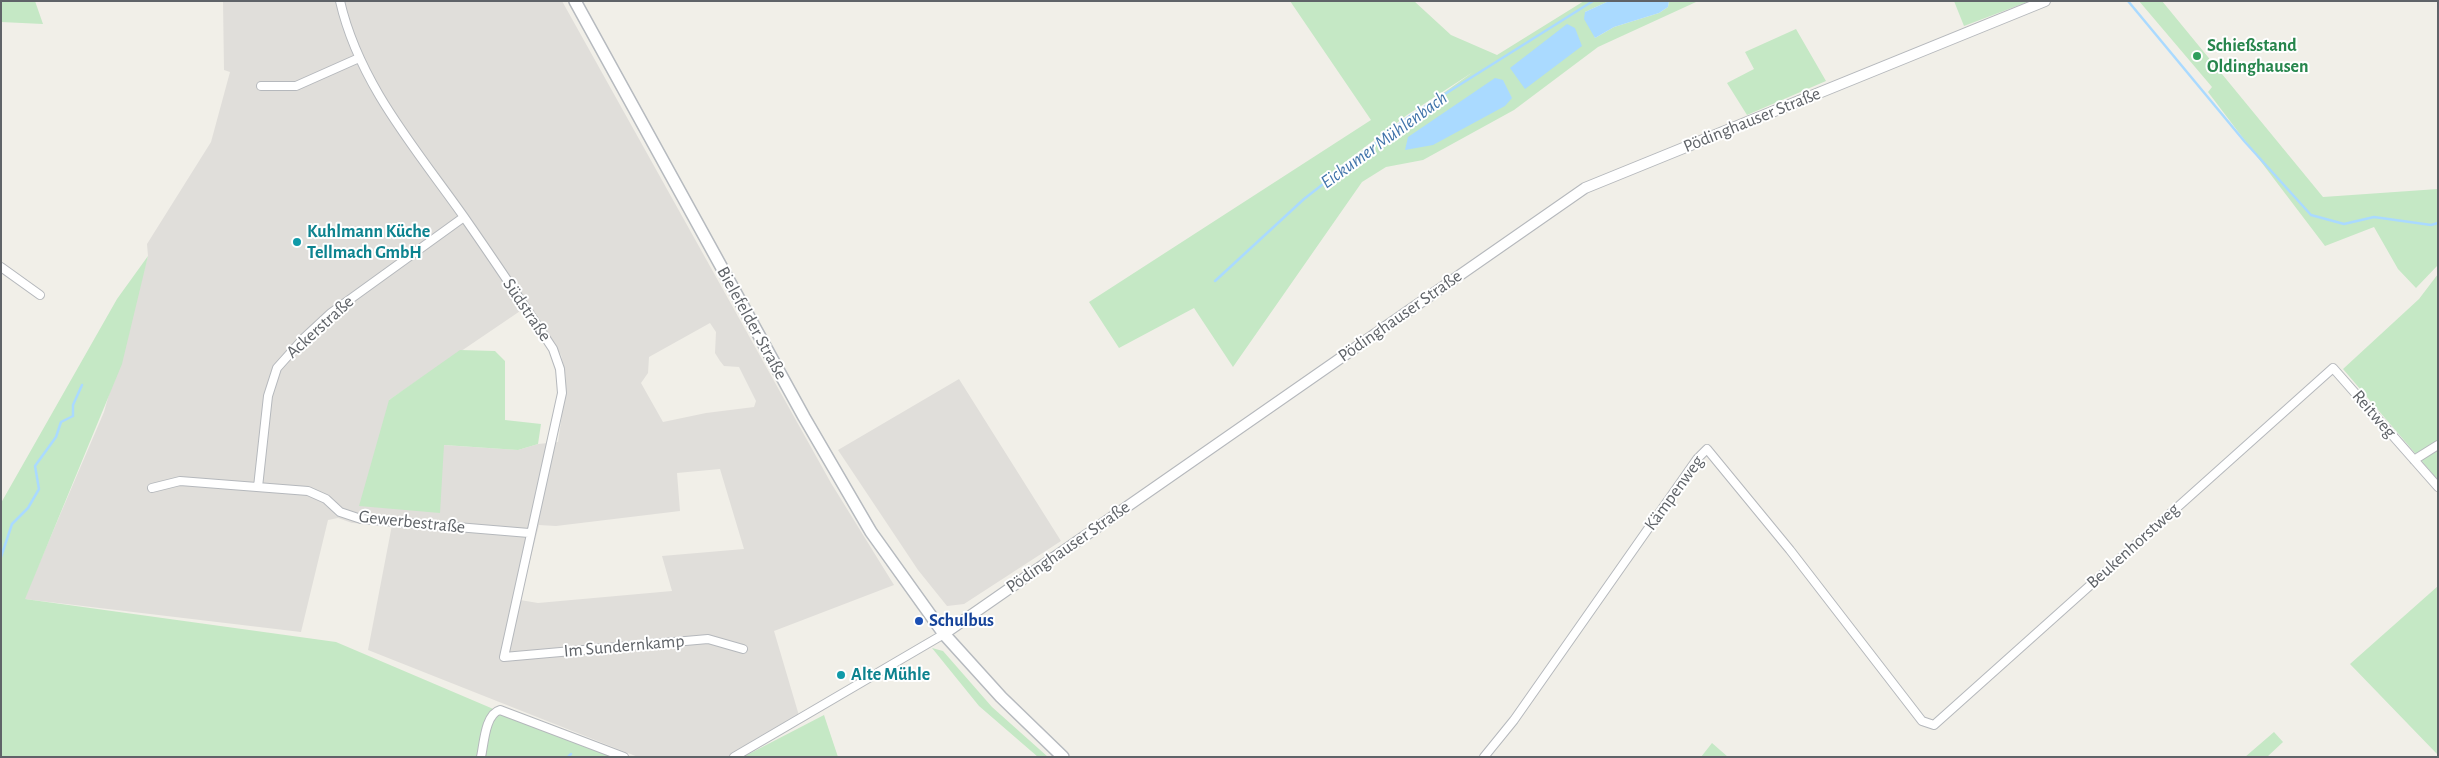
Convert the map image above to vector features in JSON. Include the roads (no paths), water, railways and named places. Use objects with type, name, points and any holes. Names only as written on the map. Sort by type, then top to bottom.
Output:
[{"type":"main road","name":"Bielefelder Straße","points":[[575,1],[842,484],[871,532],[944,634],[1001,697],[1063,757]]},
{"type":"street","name":"Südstraße","points":[[340,1],[349,34],[359,58],[400,129],[464,217],[553,349],[560,369],[562,393],[529,533],[504,657]]},
{"type":"street","name":"Pödinghauser Straße","points":[[734,757],[944,634],[1006,589],[1585,188],[2045,1]]},
{"type":"street","points":[[261,86],[296,86],[359,58]]},
{"type":"street","name":"Ackerstraße","points":[[258,487],[268,396],[277,368],[303,339],[331,313],[464,217]]},
{"type":"street","points":[[1,267],[40,295]]},
{"type":"street","name":"Reitweg","points":[[2333,368],[2438,487]]},
{"type":"street","name":"Beukenhorstweg","points":[[1934,725],[2333,368]]},
{"type":"street","points":[[2414,460],[2438,444]]},
{"type":"street","name":"Kämpenweg","points":[[1484,757],[1543,680],[1697,459],[1707,449],[1790,550],[1922,722],[1934,725]]},
{"type":"street","name":"Gewerbestraße","points":[[152,488],[180,481],[308,491],[326,499],[340,512],[361,518],[529,533]]},
{"type":"street","name":"Im Sundernkamp","points":[[504,657],[708,639],[743,649]]},
{"type":"street","points":[[481,757],[489,724],[497,710],[505,710],[624,757]]},
{"type":"water","points":[[1609,1],[1669,1],[1668,7],[1659,13],[1614,27],[1595,38],[1584,19],[1585,12]]},
{"type":"water","points":[[1567,24],[1575,28],[1582,46],[1525,89],[1510,68]]},
{"type":"water","points":[[1495,78],[1503,80],[1512,98],[1505,106],[1433,145],[1405,150],[1408,137]]},
{"type":"waterway","name":"Eickumer Mühlenbach","points":[[1215,281],[1304,199],[1410,116],[1593,1]]},
{"type":"waterway","name":"Eickumer Mühlenbach","points":[[2128,1],[2245,142],[2311,215],[2344,224],[2374,217],[2431,225],[2438,223]]},
{"type":"waterway","points":[[1,557],[12,524],[28,508],[39,489],[35,466],[56,437],[61,422],[73,416],[73,405],[82,385]]},
{"type":"waterway","points":[[568,757],[571,754]]},
{"type":"place","name":"Schießstand Oldinghausen","points":[[2197,56]]},
{"type":"place","name":"Kuhlmann Küche Tellmach GmbH","points":[[297,242]]},
{"type":"place","name":"Schulbus","points":[[919,621]]},
{"type":"place","name":"Alte Mühle","points":[[841,675]]}]
